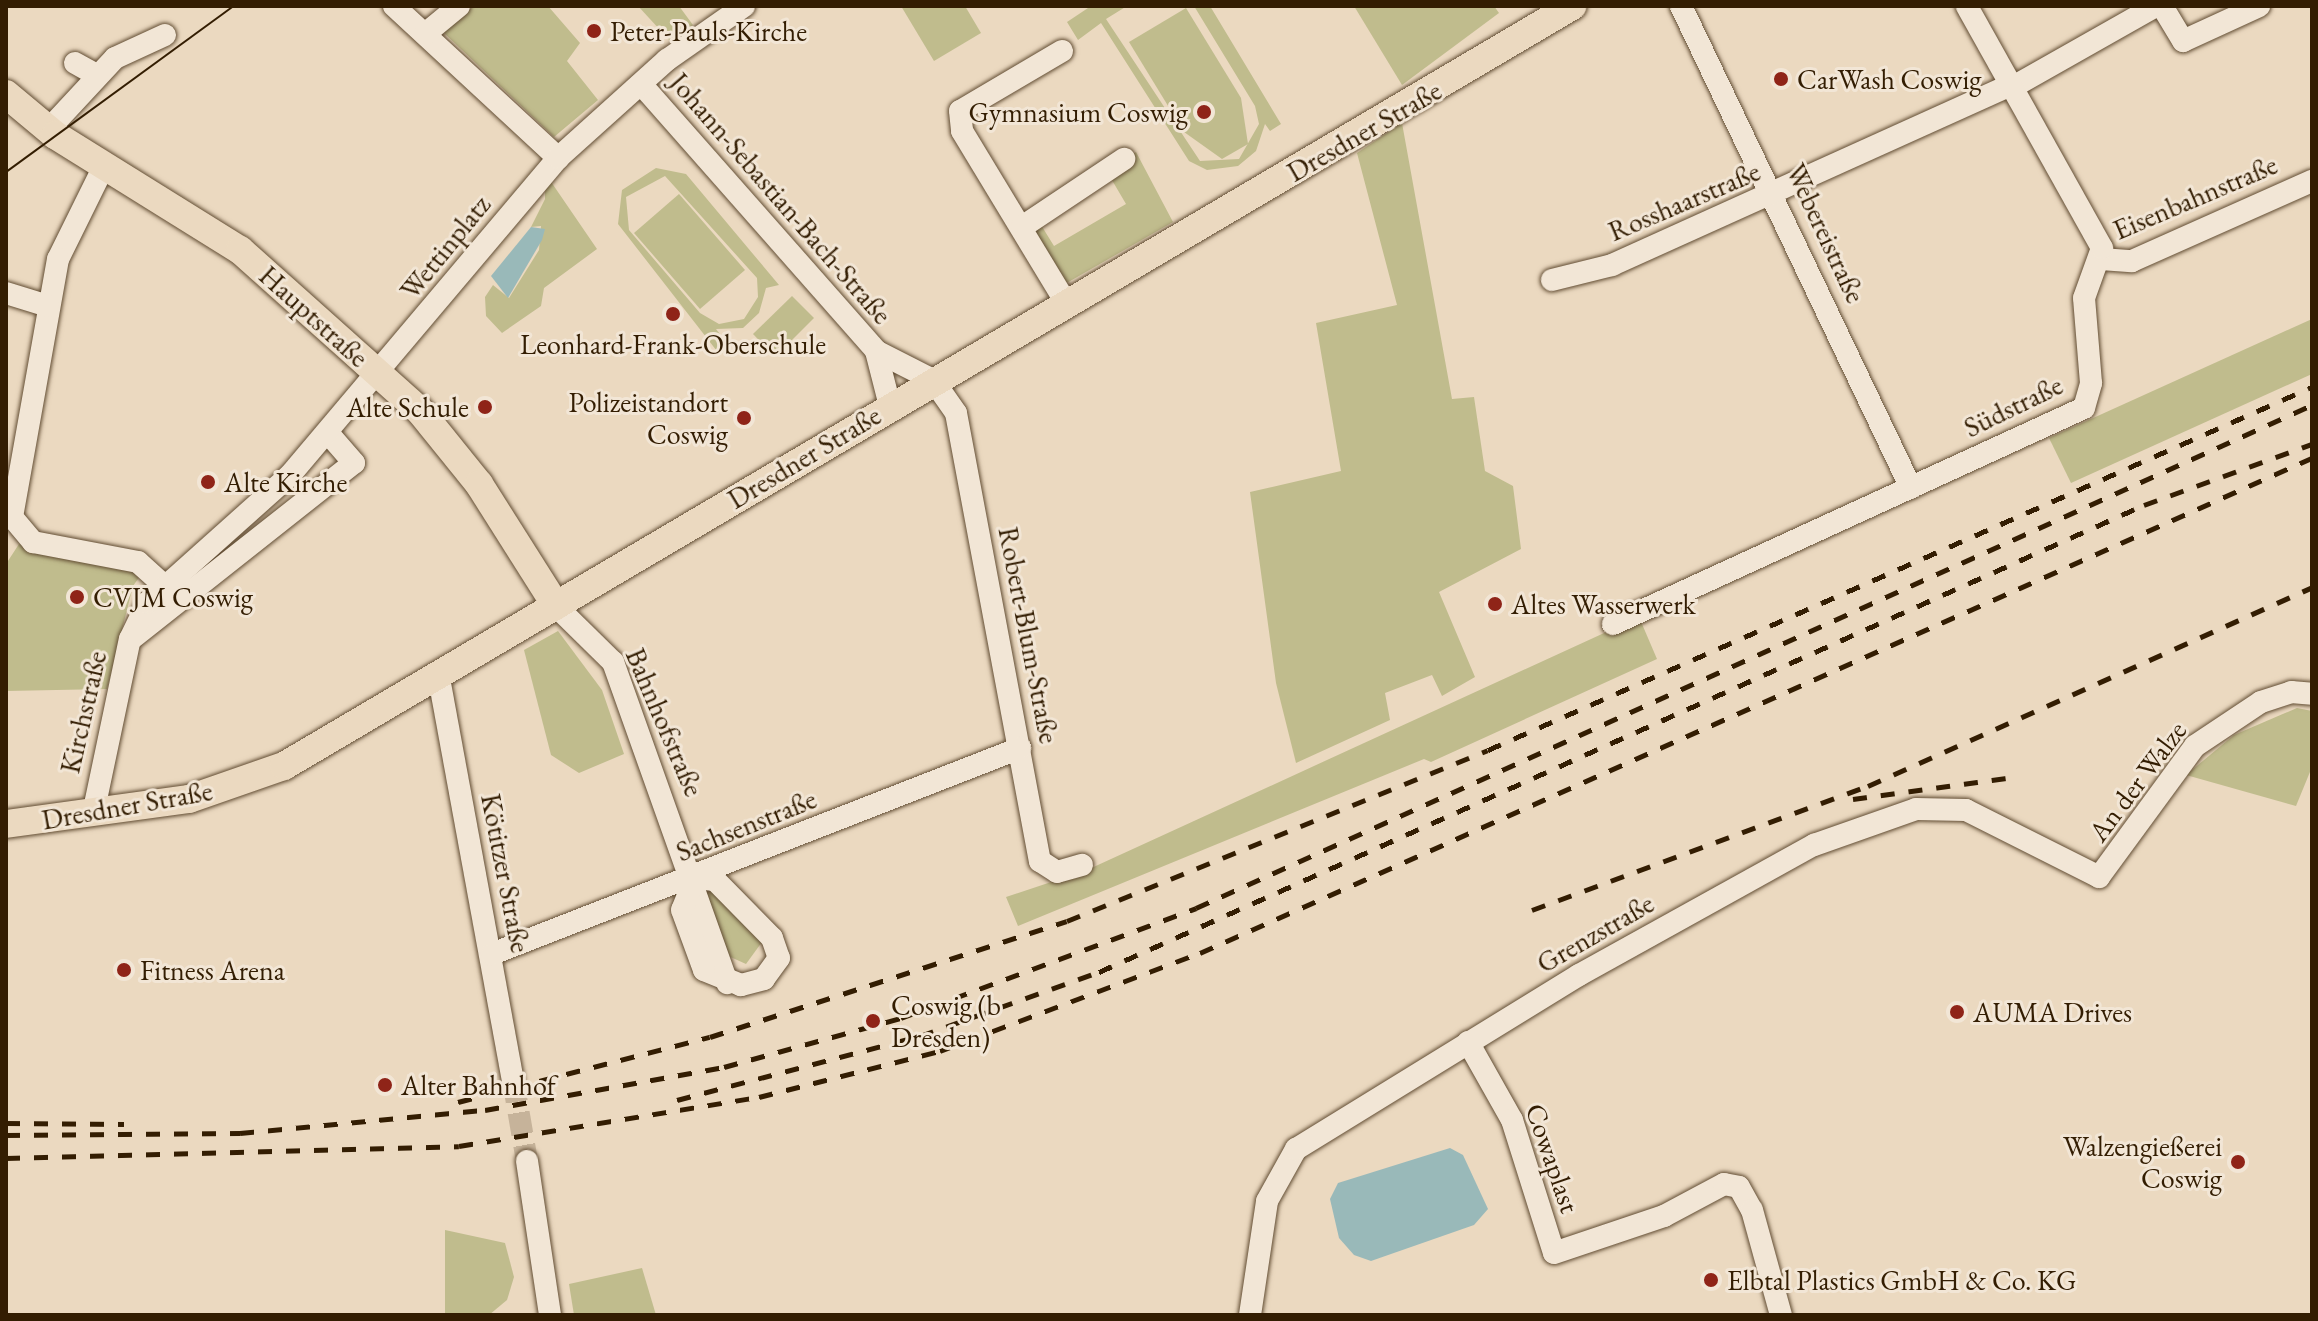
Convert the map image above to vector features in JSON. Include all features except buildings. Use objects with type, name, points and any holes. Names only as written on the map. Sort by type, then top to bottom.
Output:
[{"type":"main road","name":"Dresdner Straße","points":[[6,824],[189,799],[284,766],[439,678],[933,380],[1068,306],[1572,6]]},
{"type":"main road","name":"Hauptstraße","points":[[6,94],[48,130],[230,242],[380,374],[456,453],[556,606]]},
{"type":"street","points":[[394,6],[558,158]]},
{"type":"street","points":[[425,34],[459,6]]},
{"type":"street","name":"Wettinplatz","points":[[328,433],[558,158],[641,84],[744,6]]},
{"type":"street","name":"Webereistraße","points":[[1681,6],[1776,194],[1911,488]]},
{"type":"street","points":[[1967,6],[2090,222],[2101,259]]},
{"type":"street","name":"Rosshaarstraße","points":[[1552,280],[1612,265],[1776,194],[2011,87],[2159,6],[2183,41],[2259,6]]},
{"type":"street","points":[[48,130],[97,75],[175,44]]},
{"type":"street","points":[[1062,51],[960,111],[962,131],[1068,306]]},
{"type":"street","points":[[75,63],[97,75]]},
{"type":"street","name":"Johann-Sebastian-Bach-Straße","points":[[641,84],[876,351],[933,380]]},
{"type":"street","points":[[1022,227],[1124,159]]},
{"type":"street","points":[[105,164],[69,224],[48,306],[12,517],[33,542],[138,562],[165,586]]},
{"type":"street","name":"Eisenbahnstraße","points":[[2101,259],[2132,261],[2312,181]]},
{"type":"street","name":"Südstraße","points":[[1613,624],[2084,408],[2091,383],[2084,298],[2101,259]]},
{"type":"street","points":[[6,293],[48,306]]},
{"type":"street","name":"Johann-Sebastian-Bach-Straße","points":[[876,351],[890,406]]},
{"type":"street","name":"Robert-Blum-Straße","points":[[933,380],[956,413],[1040,861],[1057,872],[1082,865]]},
{"type":"street","points":[[130,639],[354,463],[328,433]]},
{"type":"street","name":"Kirchstraße","points":[[93,814],[130,639],[165,586],[328,433]]},
{"type":"street","name":"Bahnhofstraße","points":[[556,606],[613,662],[695,878]]},
{"type":"street","name":"Kötitzer Straße","points":[[439,678],[513,1080]]},
{"type":"street","name":"An der Walze","points":[[2099,877],[2195,746],[2261,702],[2291,692],[2312,694]]},
{"type":"street","name":"Sachsenstraße","points":[[492,954],[695,878],[1020,748]]},
{"type":"street","name":"Grenzstraße","points":[[1250,1315],[1267,1201],[1296,1149],[1468,1042],[1814,845],[1916,809],[1966,810],[2099,877]]},
{"type":"street","points":[[695,878],[715,880],[777,945],[775,968],[764,979],[727,983],[704,970],[682,910],[695,878]]},
{"type":"street","name":"Cowaplast","points":[[1468,1042],[1512,1120],[1554,1253],[1664,1216],[1724,1184],[1739,1187],[1752,1210],[1781,1315]]},
{"type":"street","points":[[527,1161],[550,1315]]},
{"type":"shaded area","points":[[474,6],[548,6],[580,43],[567,61],[598,100],[554,137],[443,32]]},
{"type":"shaded area","points":[[638,6],[679,6],[693,25],[672,43]]},
{"type":"shaded area","points":[[901,6],[965,6],[981,33],[934,61]]},
{"type":"shaded area","points":[[1091,6],[1127,6],[1106,19],[1200,161],[1239,159],[1259,124],[1255,106],[1194,6],[1210,6],[1281,124],[1270,131],[1265,124],[1256,151],[1238,166],[1207,170],[1189,161],[1101,23],[1078,40],[1067,22]]},
{"type":"shaded area","points":[[1354,6],[1494,6],[1499,13],[1402,85]]},
{"type":"shaded area","points":[[1186,8],[1241,98],[1248,144],[1222,159],[1184,132],[1129,42]]},
{"type":"shaded area","points":[[1402,123],[1452,399],[1474,397],[1485,471],[1513,486],[1521,549],[1439,592],[1475,677],[1442,696],[1432,675],[1385,693],[1390,720],[1296,763],[1276,683],[1250,492],[1341,471],[1316,323],[1397,305],[1357,153]]},
{"type":"shaded area","points":[[1136,152],[1173,222],[1058,288],[1022,227],[1041,225],[1054,246],[1126,204],[1106,170]]},
{"type":"shaded area","points":[[656,168],[686,174],[779,285],[766,288],[759,313],[743,328],[716,329],[730,347],[720,355],[618,224],[622,190]],"holes":[[[665,176],[757,278],[758,297],[744,319],[719,324],[700,313],[629,230],[626,197]]]},
{"type":"shaded area","points":[[545,173],[597,249],[544,288],[541,306],[502,333],[486,316],[485,297],[493,285],[509,298],[539,250],[541,226],[531,227],[545,199]]},
{"type":"shaded area","points":[[679,194],[745,270],[700,309],[634,233]]},
{"type":"shaded area","points":[[792,296],[814,318],[775,357],[753,334]]},
{"type":"shaded area","points":[[2312,319],[2312,374],[2071,483],[2049,438]]},
{"type":"shaded area","points":[[19,544],[143,572],[133,586],[107,689],[6,691],[6,564]]},
{"type":"shaded area","points":[[1639,617],[1657,659],[1431,762],[1424,759],[1018,926],[1006,897],[1087,870]]},
{"type":"shaded area","points":[[558,631],[602,690],[624,754],[579,773],[551,755],[524,650]]},
{"type":"shaded area","points":[[2297,708],[2312,711],[2312,767],[2296,806],[2186,775],[2234,735]]},
{"type":"shaded area","points":[[716,888],[762,942],[746,964],[726,955],[703,894]]},
{"type":"shaded area","points":[[445,1230],[505,1243],[514,1277],[507,1300],[489,1315],[445,1315]]},
{"type":"shaded area","points":[[642,1268],[656,1315],[574,1315],[569,1284]]},
{"type":"water","points":[[531,227],[545,229],[542,240],[508,298],[491,276]]},
{"type":"water","points":[[1450,1148],[1463,1155],[1488,1209],[1474,1225],[1371,1261],[1354,1255],[1339,1238],[1330,1199],[1338,1183]]},
{"type":"tunnel","points":[[513,1080],[527,1161]]},
{"type":"tram line","points":[[6,172],[234,6]]},
{"type":"railway","points":[[458,1102],[710,1037],[1067,921],[1488,750],[2312,387]]},
{"type":"railway","points":[[6,1135],[240,1133],[485,1110],[724,1067],[901,1018],[1196,908],[2312,405]]},
{"type":"railway","points":[[677,1100],[920,1036],[1099,972],[2144,505],[2312,444]]},
{"type":"railway","points":[[6,1158],[459,1146],[759,1097],[940,1051],[1200,953],[2312,458]]},
{"type":"railway","points":[[1532,910],[1868,786],[2312,587]]},
{"type":"railway","points":[[1853,799],[2007,778]]},
{"type":"railway","points":[[6,1123],[124,1124]]},
{"type":"place","name":"Peter-Pauls-Kirche","points":[[594,31]]},
{"type":"place","name":"CarWash Coswig","points":[[1781,79]]},
{"type":"place","name":"Gymnasium Coswig","points":[[1204,112]]},
{"type":"place","name":"Leonhard-Frank-Oberschule","points":[[673,314]]},
{"type":"place","name":"Alte Schule","points":[[485,407]]},
{"type":"place","name":"Polizeistandort Coswig","points":[[744,418]]},
{"type":"place","name":"Alte Kirche","points":[[208,482]]},
{"type":"place","name":"CVJM Coswig","points":[[77,597]]},
{"type":"place","name":"Altes Wasserwerk","points":[[1495,604]]},
{"type":"place","name":"Fitness Arena","points":[[124,970]]},
{"type":"place","name":"AUMA Drives","points":[[1957,1012]]},
{"type":"place","name":"Coswig (b Dresden)","points":[[873,1021]]},
{"type":"place","name":"Alter Bahnhof","points":[[385,1085]]},
{"type":"place","name":"Walzengießerei Coswig","points":[[2238,1162]]},
{"type":"place","name":"Elbtal Plastics GmbH & Co. KG","points":[[1711,1280]]}]
